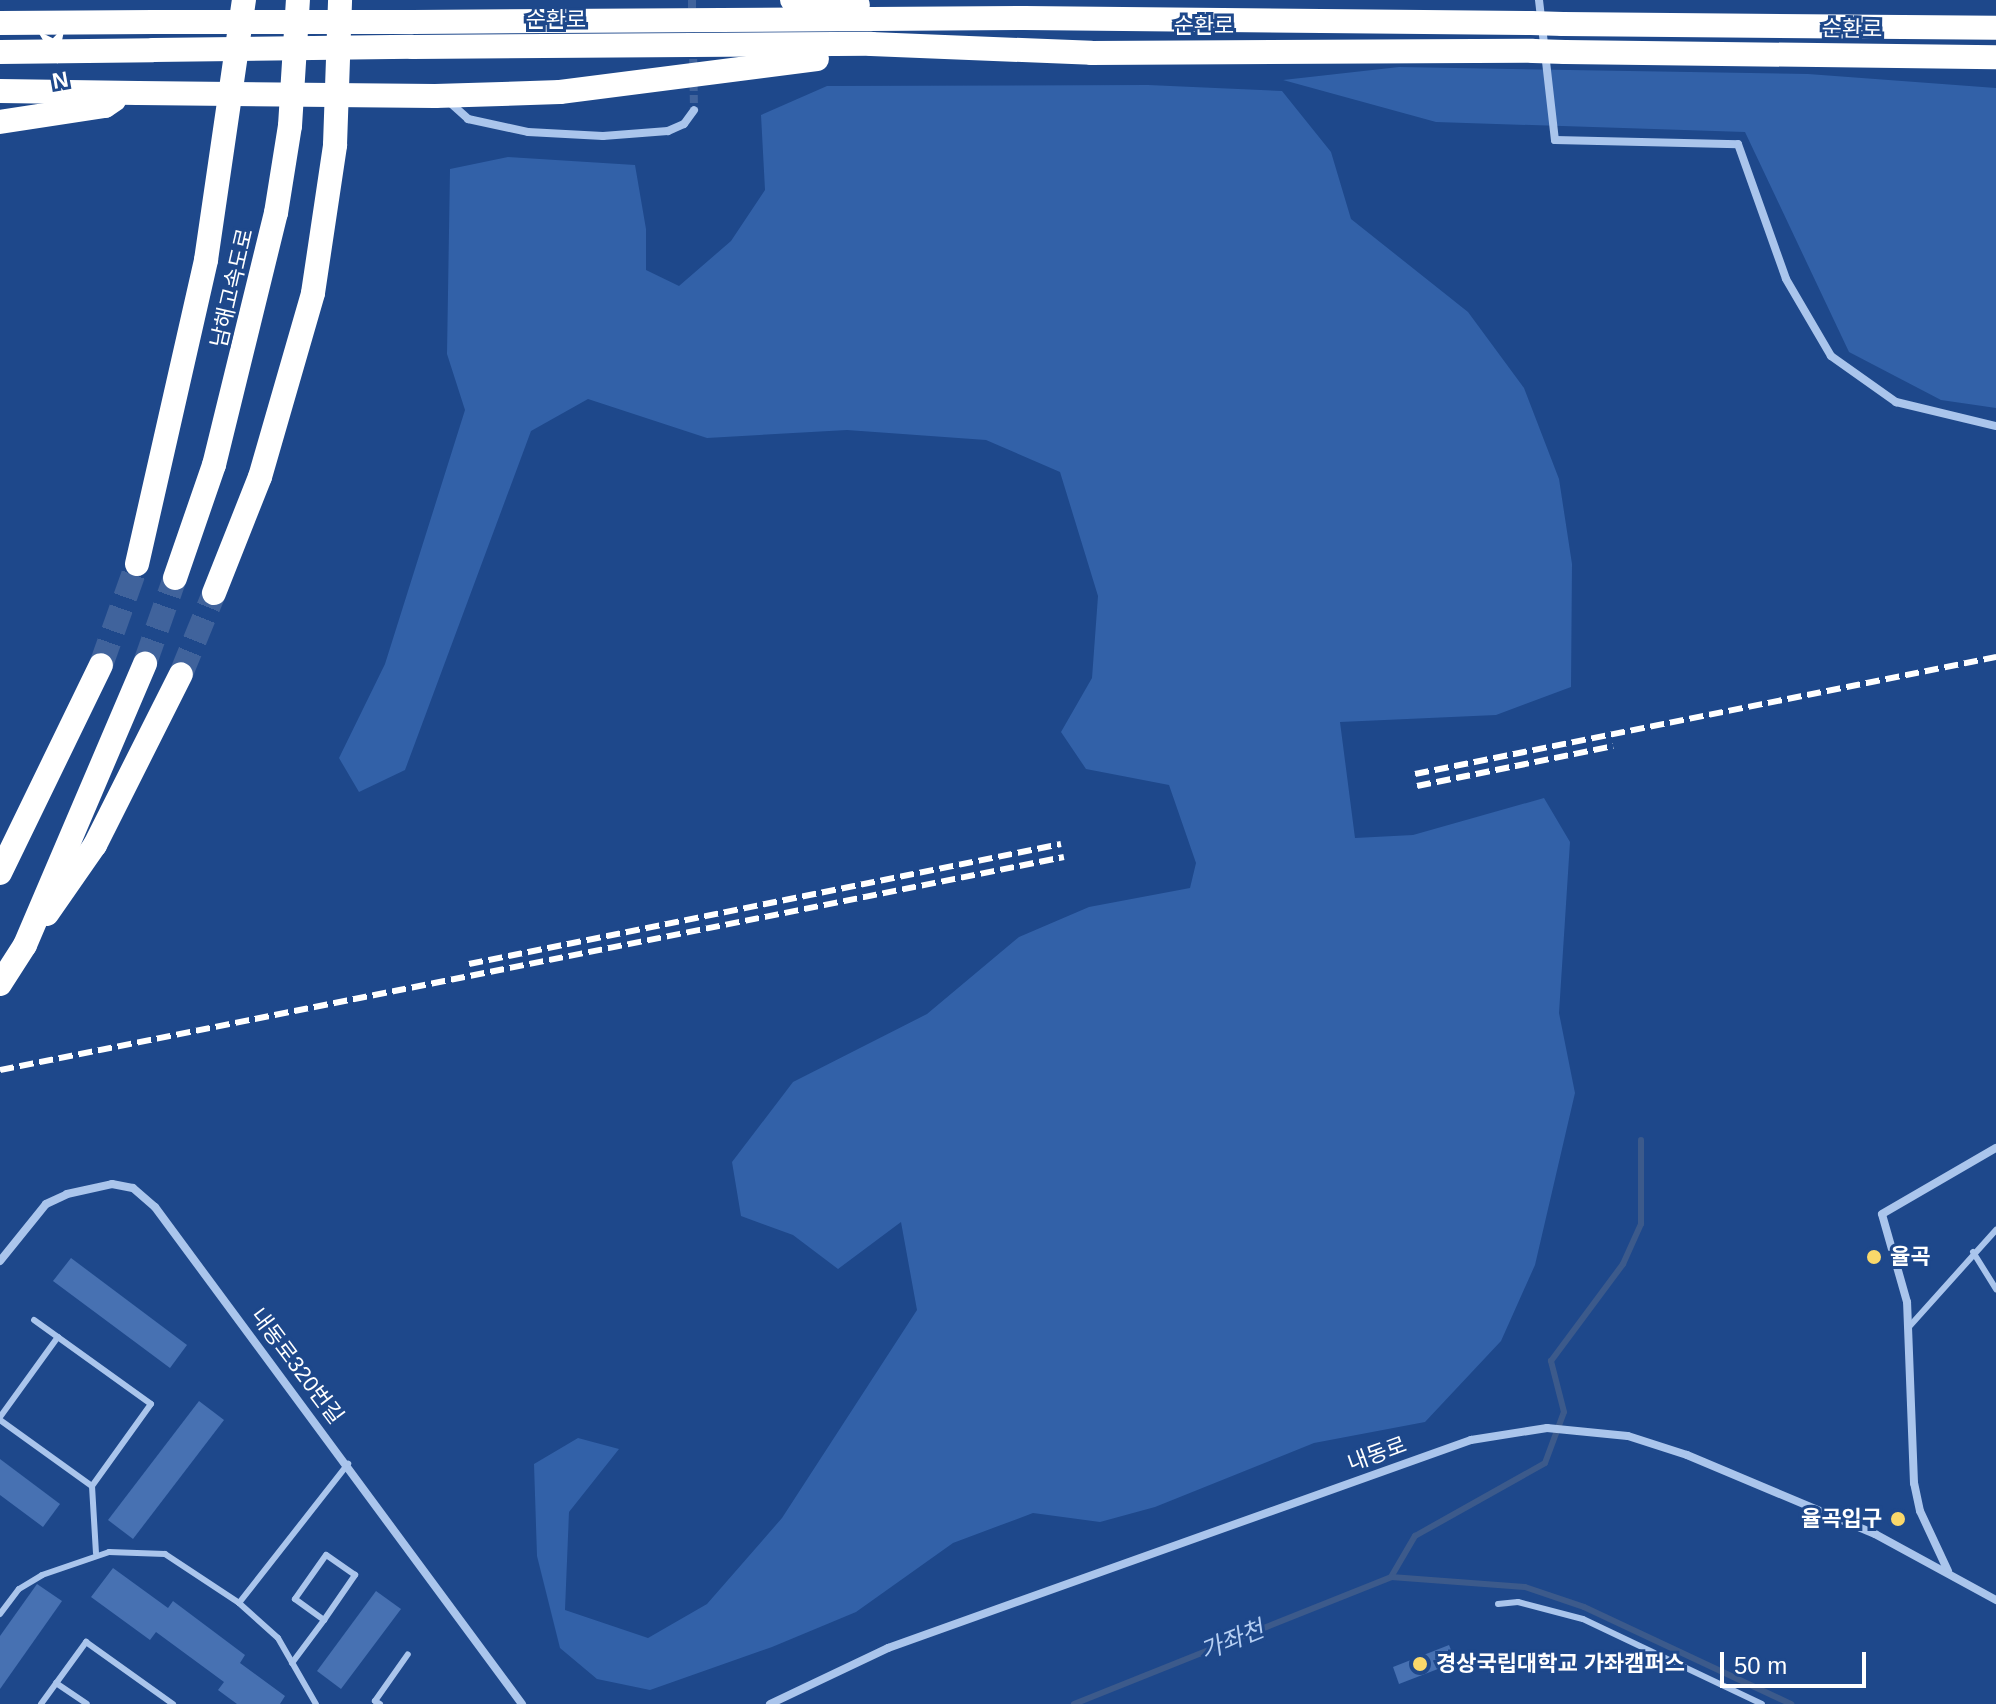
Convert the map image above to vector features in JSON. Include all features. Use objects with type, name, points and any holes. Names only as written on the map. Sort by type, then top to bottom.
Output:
[{"type":"highway","name":"남해고속도로","points":[[137,564],[206,260],[244,0]]},
{"type":"highway","name":"남해고속도로","points":[[175,578],[214,465],[276,213],[290,126],[298,0]]},
{"type":"highway","points":[[214,593],[260,477],[313,293],[335,145],[340,0]]},
{"type":"highway","points":[[792,0],[1024,18]]},
{"type":"highway","name":"순환로","points":[[0,23],[1024,18],[1996,28]]},
{"type":"highway","name":"순환로","points":[[0,52],[871,44],[1023,50],[1533,51],[1996,57]]},
{"type":"highway","points":[[0,91],[439,96],[560,92],[794,60],[1023,50]]},
{"type":"highway","points":[[0,122],[105,106],[132,93]]},
{"type":"highway","points":[[25,945],[145,663]]},
{"type":"highway","points":[[0,873],[101,665]]},
{"type":"highway","points":[[0,984],[95,845],[181,674]]},
{"type":"street","points":[[1539,0],[1555,140],[1738,144],[1786,279],[1831,356],[1896,402],[1996,426]]},
{"type":"street","points":[[439,96],[468,119],[528,132],[603,136],[668,131],[684,124],[694,110]]},
{"type":"street","points":[[1948,1571],[1920,1511],[1914,1483],[1907,1302],[1882,1214],[1996,1148]]},
{"type":"street","name":"내동로320번길","points":[[0,1261],[46,1204],[94,1186],[133,1188],[155,1207],[348,1464],[522,1704]]},
{"type":"street","name":"내동로","points":[[770,1704],[888,1648],[1471,1440],[1547,1428],[1628,1436],[1687,1455],[1806,1502],[1948,1571],[1996,1600]]},
{"type":"lane","points":[[1908,1328],[1973,1252],[1996,1230]]},
{"type":"lane","points":[[1973,1252],[1996,1289]]},
{"type":"lane","points":[[34,1320],[151,1404],[92,1486],[96,1553]]},
{"type":"lane","points":[[58,1337],[1,1415],[92,1486]]},
{"type":"lane","points":[[239,1603],[348,1464]]},
{"type":"lane","points":[[0,1614],[19,1589],[96,1553],[165,1554],[239,1603],[278,1638],[316,1704]]},
{"type":"lane","points":[[292,1663],[324,1620],[355,1575],[326,1555],[295,1599],[324,1620]]},
{"type":"lane","points":[[1498,1604],[1518,1602],[1583,1619],[1762,1704]]},
{"type":"lane","points":[[41,1704],[86,1642],[173,1704]]},
{"type":"lane","points":[[367,1704],[378,1702],[408,1654]]},
{"type":"lane","points":[[56,1683],[87,1704]]},
{"type":"shaded area","points":[[1399,67],[1808,74],[1996,88],[1996,408],[1941,400],[1849,352],[1745,132],[1436,122],[1283,80]]},
{"type":"shaded area","points":[[1148,85],[1282,91],[1331,152],[1351,219],[1468,312],[1524,388],[1559,479],[1572,564],[1571,687],[1496,715],[1340,722],[1355,838],[1413,835],[1544,798],[1570,842],[1559,1013],[1575,1093],[1535,1265],[1501,1341],[1425,1422],[1314,1443],[1155,1507],[1100,1522],[1033,1513],[953,1543],[856,1612],[772,1647],[650,1690],[597,1679],[560,1648],[537,1556],[534,1464],[578,1438],[619,1449],[569,1512],[565,1610],[648,1638],[707,1604],[782,1518],[917,1310],[901,1222],[838,1269],[793,1235],[741,1216],[732,1162],[793,1082],[927,1014],[1019,937],[1089,907],[1190,888],[1196,863],[1169,785],[1086,769],[1061,732],[1092,678],[1098,596],[1060,472],[986,440],[847,430],[707,438],[588,399],[531,431],[405,770],[359,792],[339,758],[385,664],[465,410],[447,354],[450,169],[508,157],[635,165],[646,229],[646,270],[679,286],[731,241],[765,190],[761,115],[827,86]]},
{"type":"building","points":[[71,1258],[187,1345],[170,1368],[53,1281]]},
{"type":"building","points":[[199,1401],[224,1420],[133,1539],[108,1520]]},
{"type":"building","points":[[0,1459],[60,1504],[43,1527],[0,1495]]},
{"type":"building","points":[[113,1568],[168,1608],[173,1601],[245,1655],[240,1663],[285,1696],[280,1704],[237,1704],[218,1690],[224,1682],[156,1632],[150,1640],[91,1597]]},
{"type":"building","points":[[37,1584],[62,1601],[0,1689],[0,1636]]},
{"type":"building","points":[[376,1591],[401,1609],[341,1689],[317,1671]]},
{"type":"building","points":[[1449,1645],[1456,1662],[1399,1684],[1393,1667]]},
{"type":"waterway","points":[[1391,1577],[1415,1536],[1545,1463],[1564,1412],[1551,1361],[1623,1264],[1641,1224],[1641,1140]]},
{"type":"waterway","name":"가좌천","points":[[1074,1704],[1391,1577],[1525,1587],[1584,1607],[1791,1704]]},
{"type":"tunnel","points":[[692,0],[692,17]]},
{"type":"tunnel","points":[[693,47],[694,110]]},
{"type":"tunnel","points":[[101,665],[137,564]]},
{"type":"tunnel","points":[[145,663],[175,578]]},
{"type":"tunnel","points":[[181,674],[214,593]]},
{"type":"railway","points":[[1415,774],[1996,657]]},
{"type":"railway","points":[[1417,786],[1613,746]]},
{"type":"railway","points":[[469,964],[1061,844]]},
{"type":"railway","points":[[0,1070],[1064,857]]},
{"type":"place","name":"율곡","points":[[1874,1257]]},
{"type":"place","name":"율곡입구","points":[[1898,1519]]},
{"type":"place","name":"경상국립대학교 가좌캠퍼스","points":[[1420,1664]]}]
